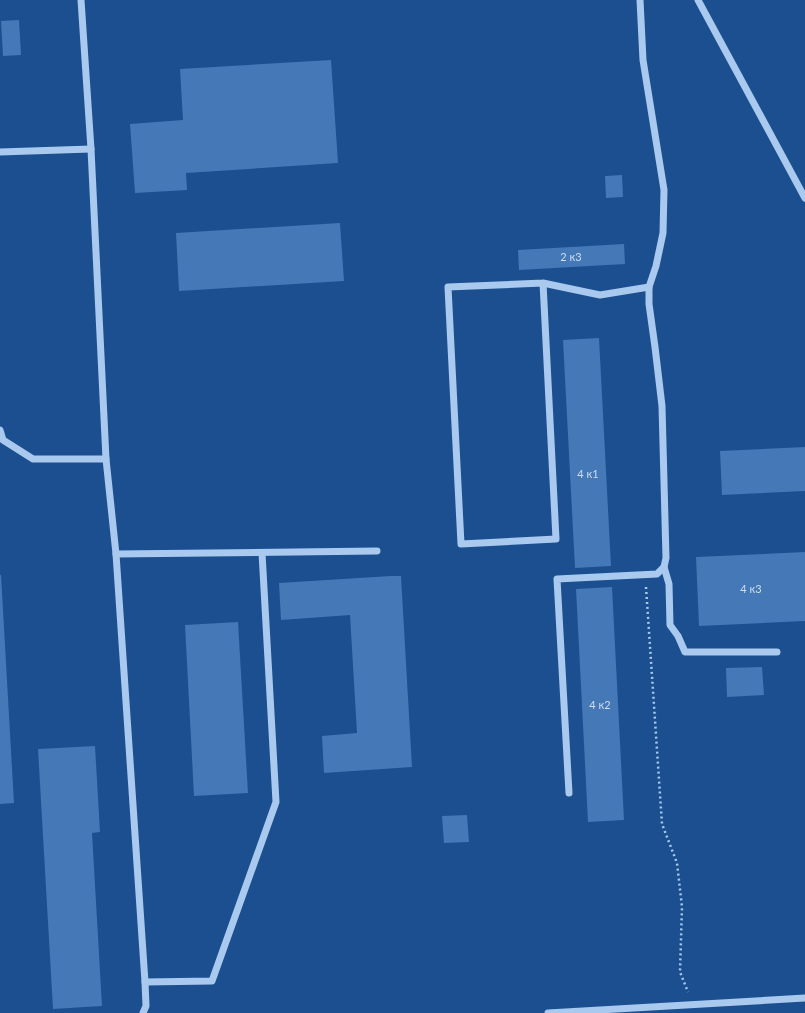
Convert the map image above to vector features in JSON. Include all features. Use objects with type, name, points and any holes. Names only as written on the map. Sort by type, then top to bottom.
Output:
[{"type":"street","points":[[81,0],[106,459],[116,554],[145,982],[146,1006],[143,1013]]},
{"type":"street","points":[[640,0],[643,60],[664,190],[663,233],[656,266],[649,287],[649,304],[662,406],[666,558],[664,567],[669,584],[670,625],[678,636],[685,652],[777,652]]},
{"type":"street","points":[[698,0],[805,198]]},
{"type":"street","points":[[0,152],[90,149]]},
{"type":"street","points":[[543,283],[556,539],[461,544],[448,287],[543,283],[600,295],[649,287]]},
{"type":"street","points":[[0,430],[3,440],[33,459],[106,459]]},
{"type":"street","points":[[116,554],[377,552]]},
{"type":"street","points":[[145,982],[212,981],[276,802],[262,553]]},
{"type":"street","points":[[568,793],[557,579],[657,574],[664,567]]},
{"type":"street","points":[[548,1013],[805,998]]},
{"type":"path","points":[[645,574],[662,824],[678,863],[682,907],[680,972],[693,1004]]},
{"type":"building","points":[[19,20],[21,55],[3,56],[1,21]]},
{"type":"building","points":[[331,60],[338,163],[186,173],[187,190],[135,193],[130,124],[183,120],[180,69]]},
{"type":"building","points":[[622,175],[623,197],[606,198],[605,176]]},
{"type":"building","points":[[340,223],[344,281],[179,291],[176,233]]},
{"type":"building","points":[[624,244],[625,264],[519,270],[518,250]]},
{"type":"building","points":[[599,338],[611,566],[575,568],[563,340]]},
{"type":"building","points":[[805,447],[805,491],[722,495],[720,451]]},
{"type":"building","points":[[805,552],[805,621],[699,626],[696,557]]},
{"type":"building","points":[[0,575],[14,803],[0,804]]},
{"type":"building","points":[[401,576],[412,767],[324,773],[322,736],[357,733],[350,615],[281,620],[279,583]]},
{"type":"building","points":[[612,587],[624,820],[588,822],[576,589]]},
{"type":"building","points":[[238,622],[248,793],[194,796],[185,625]]},
{"type":"building","points":[[762,667],[764,695],[727,697],[726,668]]},
{"type":"building","points":[[95,746],[100,832],[92,833],[102,1006],[53,1009],[38,749]]},
{"type":"building","points":[[467,815],[469,842],[444,843],[442,816]]}]
